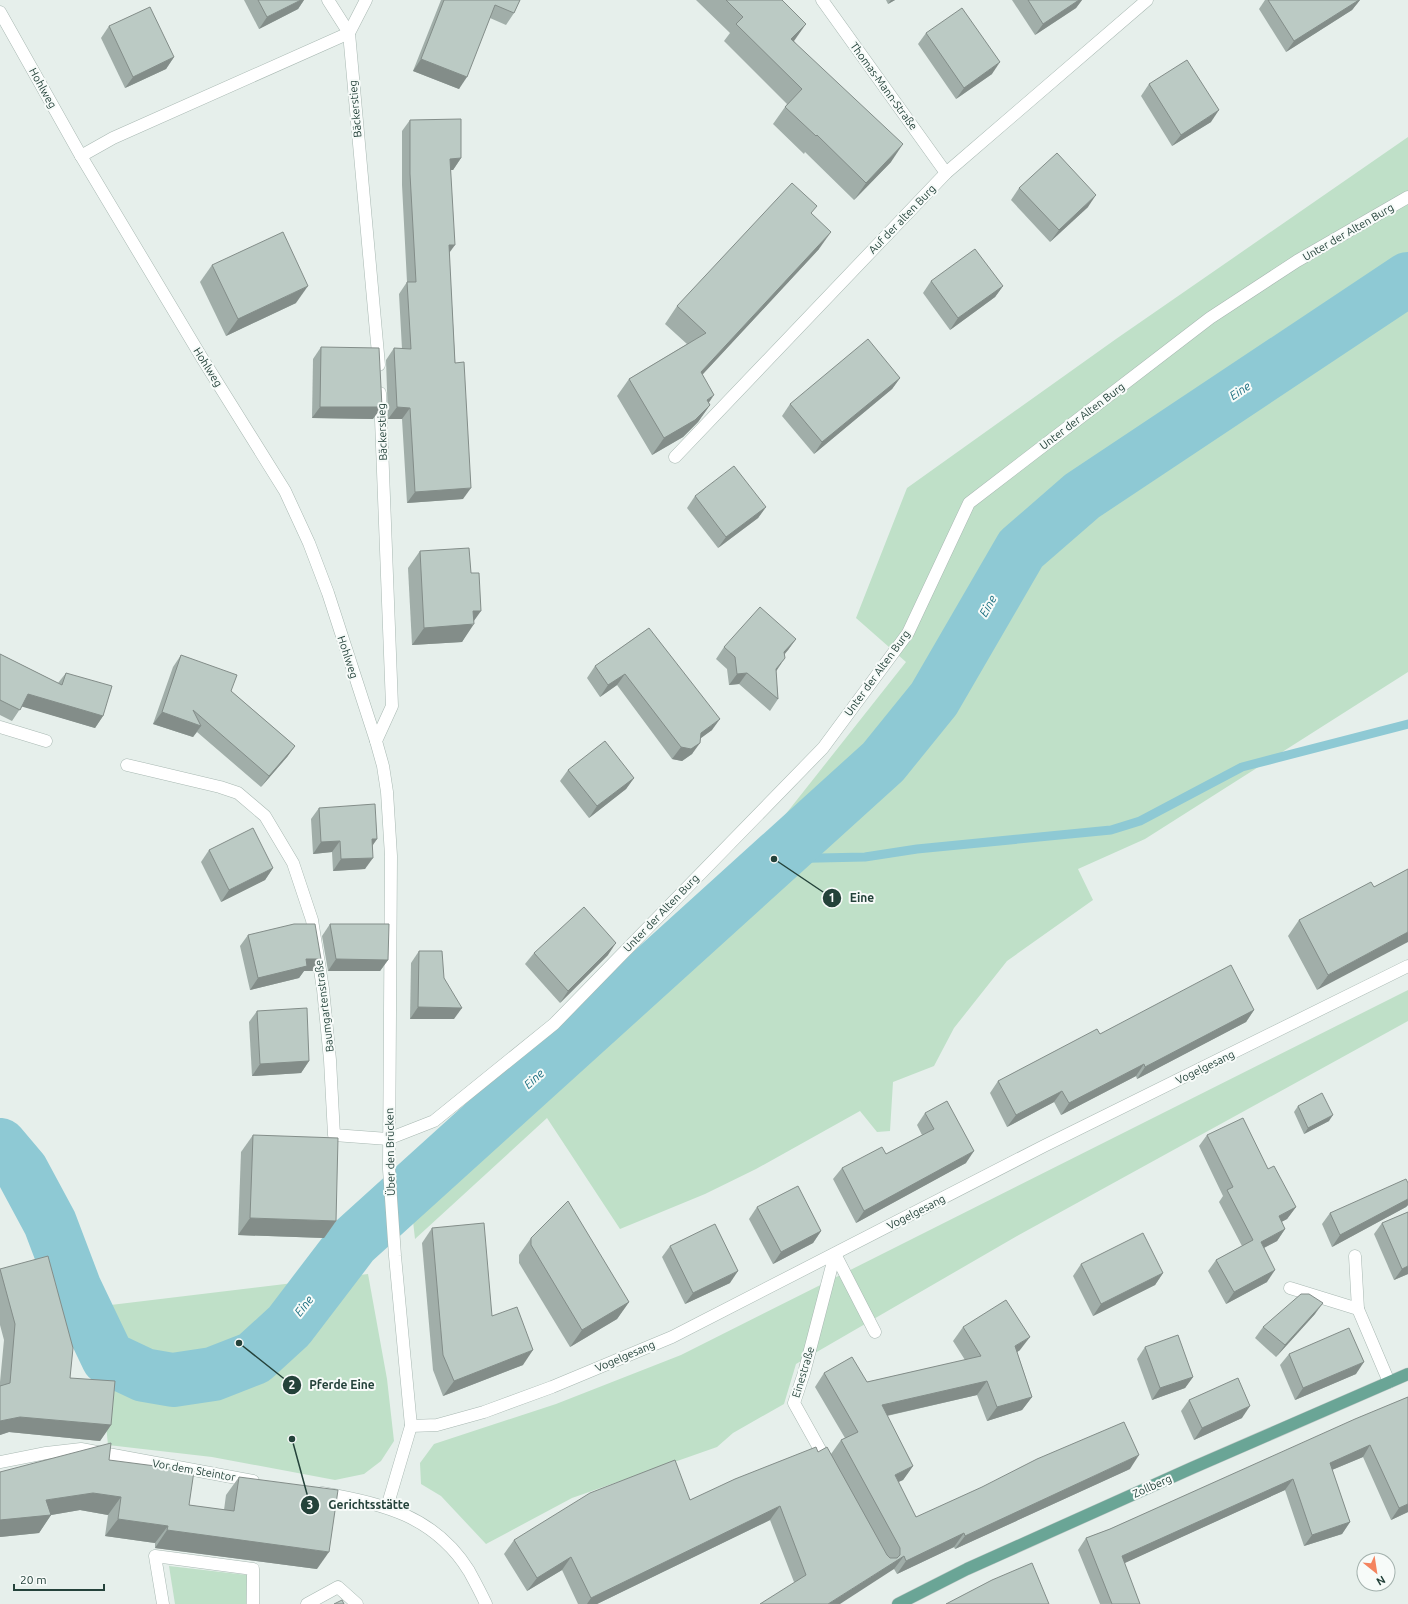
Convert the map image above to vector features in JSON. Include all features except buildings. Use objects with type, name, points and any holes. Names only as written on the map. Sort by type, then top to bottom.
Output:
[{"type":"main road","name":"Zollberg","points":[[898,1604],[974,1566],[1192,1468],[1408,1374]]},
{"type":"street","points":[[328,0],[349,33]]},
{"type":"street","points":[[80,156],[114,138],[349,33],[366,0]]},
{"type":"street","name":"Thomas-Mann-Straße","points":[[822,0],[946,173]]},
{"type":"street","name":"Auf der alten Burg","points":[[675,457],[946,173],[1147,0]]},
{"type":"street","name":"Hohlweg","points":[[0,12],[80,156],[285,491],[309,543],[325,586],[376,741]]},
{"type":"street","name":"Bäckerstieg","points":[[349,33],[380,379],[392,706],[376,741]]},
{"type":"street","name":"Unter der Alten Burg","points":[[388,1139],[434,1121],[554,1024],[822,748],[908,633],[969,502],[1210,318],[1297,261],[1408,197]]},
{"type":"street","points":[[0,727],[46,741]]},
{"type":"street","name":"Über den Brücken","points":[[376,741],[383,766],[387,792],[391,856],[389,1170],[395,1256],[411,1426],[387,1508]]},
{"type":"street","name":"Baumgartenstraße","points":[[127,766],[238,793],[265,816],[293,863],[312,920],[323,989],[330,1060],[334,1135],[388,1139]]},
{"type":"street","name":"Vogelgesang","points":[[411,1426],[444,1424],[484,1412],[552,1387],[672,1336],[1058,1140],[1408,966]]},
{"type":"street","points":[[834,1254],[875,1332]]},
{"type":"street","name":"Einestraße","points":[[834,1254],[804,1373],[794,1403],[835,1477]]},
{"type":"street","points":[[1355,1256],[1358,1309],[1389,1382]]},
{"type":"street","points":[[1290,1288],[1358,1309]]},
{"type":"street","name":"Vor dem Steintor","points":[[0,1462],[46,1453],[81,1449],[262,1482]]},
{"type":"street","points":[[307,1490],[337,1495],[387,1508],[410,1516],[432,1531],[452,1549],[468,1571],[486,1604]]},
{"type":"street","points":[[163,1604],[155,1556],[253,1569],[254,1604]]},
{"type":"street","points":[[307,1604],[338,1588],[357,1604]]},
{"type":"green space","points":[[1408,137],[1408,672],[1145,839],[1078,869],[1093,900],[1007,961],[954,1028],[934,1066],[893,1082],[890,1131],[877,1132],[860,1111],[756,1169],[705,1194],[620,1229],[547,1118],[415,1239],[407,1167],[570,1030],[781,820],[906,662],[856,618],[907,488],[1116,339]]},
{"type":"green space","points":[[1408,990],[1408,1021],[1017,1236],[796,1364],[784,1404],[733,1433],[717,1447],[572,1498],[486,1544],[441,1496],[421,1484],[420,1463],[434,1444],[556,1404],[681,1355]]},
{"type":"green space","points":[[368,1274],[387,1379],[394,1441],[381,1461],[364,1474],[335,1480],[212,1457],[108,1445],[94,1307]]},
{"type":"green space","points":[[169,1566],[247,1575],[246,1604],[175,1604]]},
{"type":"waterway","name":"Eine","points":[[0,1145],[22,1171],[50,1223],[75,1289],[108,1358],[144,1375],[173,1380],[213,1374],[254,1358],[289,1326],[353,1242],[883,762],[934,699],[1021,549],[1082,496],[1408,279]]},
{"type":"waterway","points":[[774,859],[865,857],[917,849],[1111,830],[1140,821],[1242,767],[1408,724]]},
{"type":"place","name":"Eine","points":[[774,859]]},
{"type":"place","name":"Pferde Eine","points":[[239,1343]]},
{"type":"place","name":"Gerichtsstätte","points":[[292,1439]]}]
